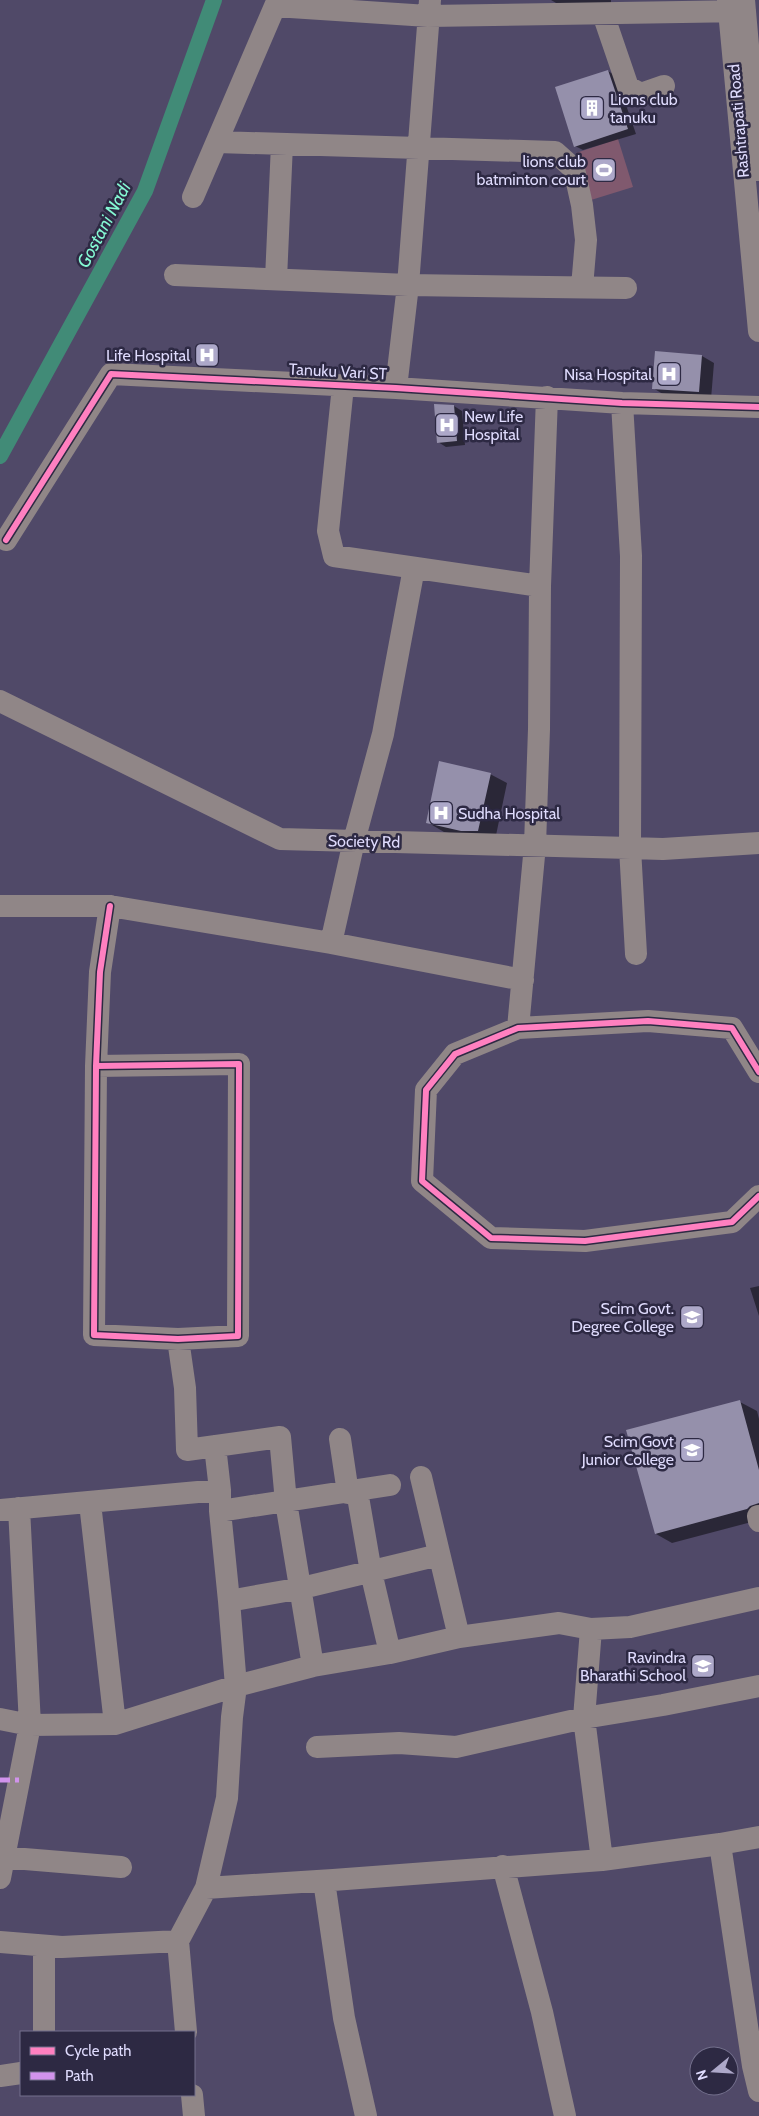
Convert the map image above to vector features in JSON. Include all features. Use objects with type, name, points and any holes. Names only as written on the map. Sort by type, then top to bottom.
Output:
[{"type":"street","points":[[193,197],[275,6],[543,8],[603,14],[736,6]]},
{"type":"street","name":"Rashtrapati Road","points":[[736,6],[754,178],[759,331]]},
{"type":"street","points":[[396,388],[408,285],[429,8]]},
{"type":"street","points":[[603,14],[628,87],[641,94],[664,86]]},
{"type":"street","points":[[217,142],[555,152],[574,169],[582,205],[586,240],[582,287]]},
{"type":"street","points":[[276,279],[282,144]]},
{"type":"street","points":[[175,275],[408,285],[626,288]]},
{"type":"street","name":"Tanuku Vari ST","points":[[6,540],[111,374],[396,388],[622,403],[759,408]]},
{"type":"street","points":[[343,386],[328,531],[334,556],[540,586]]},
{"type":"street","points":[[518,1028],[535,845],[539,730],[540,586],[547,397]]},
{"type":"street","points":[[622,403],[632,556],[630,848],[636,954]]},
{"type":"street","points":[[331,943],[354,840],[383,734],[414,568]]},
{"type":"street","name":"Society Rd","points":[[0,701],[280,839],[663,849],[759,843]]},
{"type":"street","points":[[0,906],[110,906],[331,943],[523,980]]},
{"type":"street","points":[[96,1066],[239,1064],[238,1336],[178,1338],[94,1335],[96,1066],[100,972],[110,906]]},
{"type":"street","points":[[759,1072],[732,1028],[648,1021],[518,1028],[455,1054],[426,1090],[422,1180],[491,1238],[585,1242],[732,1222],[759,1196]]},
{"type":"street","points":[[178,1338],[185,1388],[187,1450],[280,1437],[286,1502],[302,1588],[313,1666]]},
{"type":"street","points":[[340,1439],[390,1653]]},
{"type":"street","points":[[186,2031],[178,1941],[206,1888],[227,1798],[232,1717],[236,1686],[215,1446]]},
{"type":"street","points":[[421,1477],[458,1637]]},
{"type":"street","points":[[121,1868],[1,1864],[10,1780],[30,1725],[9,1509],[90,1503],[286,1502],[390,1485]]},
{"type":"street","points":[[90,1503],[114,1724]]},
{"type":"street","points":[[229,1601],[302,1588],[439,1555]]},
{"type":"street","points":[[0,1719],[30,1725],[114,1724],[236,1686],[313,1666],[390,1653],[458,1637],[558,1623],[591,1629],[630,1627],[759,1598]]},
{"type":"street","points":[[591,1629],[584,1718],[602,1860]]},
{"type":"street","points":[[317,1747],[399,1743],[456,1747],[584,1718],[663,1706],[759,1686]]},
{"type":"street","points":[[206,1888],[602,1860],[759,1837]]},
{"type":"street","points":[[720,1844],[753,2066],[759,2091]]},
{"type":"street","points":[[503,1866],[542,2012],[565,2116]]},
{"type":"street","points":[[324,1881],[344,2018],[366,2116]]},
{"type":"street","points":[[0,1942],[62,1947],[178,1941]]},
{"type":"street","points":[[44,1946],[44,2031]]},
{"type":"street","points":[[0,2076],[20,2073]]},
{"type":"street","points":[[192,2096],[194,2116]]},
{"type":"shaded area","name":"lions club batminton court","points":[[618,139],[633,187],[591,200],[576,153]]},
{"type":"building","name":"Lions club tanuku","points":[[608,70],[628,129],[574,147],[555,87]]},
{"type":"building","points":[[655,351],[702,355],[699,392],[652,389]]},
{"type":"building","points":[[434,404],[454,405],[457,441],[437,443]]},
{"type":"building","points":[[439,761],[491,773],[478,831],[461,831],[426,823]]},
{"type":"building","name":"Scim Govt Junior College","points":[[740,1400],[759,1470],[759,1503],[747,1509],[655,1534],[626,1430]]},
{"type":"waterway","name":"Gostani Nadi","points":[[0,456],[145,191],[214,0]]},
{"type":"marked path","points":[[0,1780],[19,1780]]},
{"type":"cycle path","points":[[6,540],[111,374],[396,388],[622,403],[759,407]]},
{"type":"cycle path","points":[[96,1066],[239,1064],[238,1336],[178,1339],[94,1335],[96,1066],[100,972],[110,906]]},
{"type":"cycle path","points":[[759,1072],[732,1028],[648,1021],[518,1028],[455,1054],[426,1090],[422,1181],[491,1238],[585,1241],[732,1222],[759,1196]]},
{"type":"place","name":"Lions club tanuku","points":[[592,108]]},
{"type":"place","name":"lions club batminton court","points":[[604,170]]},
{"type":"place","name":"Life Hospital","points":[[207,355]]},
{"type":"place","name":"Nisa Hospital","points":[[669,374]]},
{"type":"place","name":"New Life Hospital","points":[[447,425]]},
{"type":"place","name":"Sudha Hospital","points":[[441,813]]},
{"type":"place","name":"Scim Govt. Degree College","points":[[692,1317]]},
{"type":"place","name":"Scim Govt Junior College","points":[[692,1450]]},
{"type":"place","name":"Ravindra Bharathi School","points":[[703,1666]]}]
